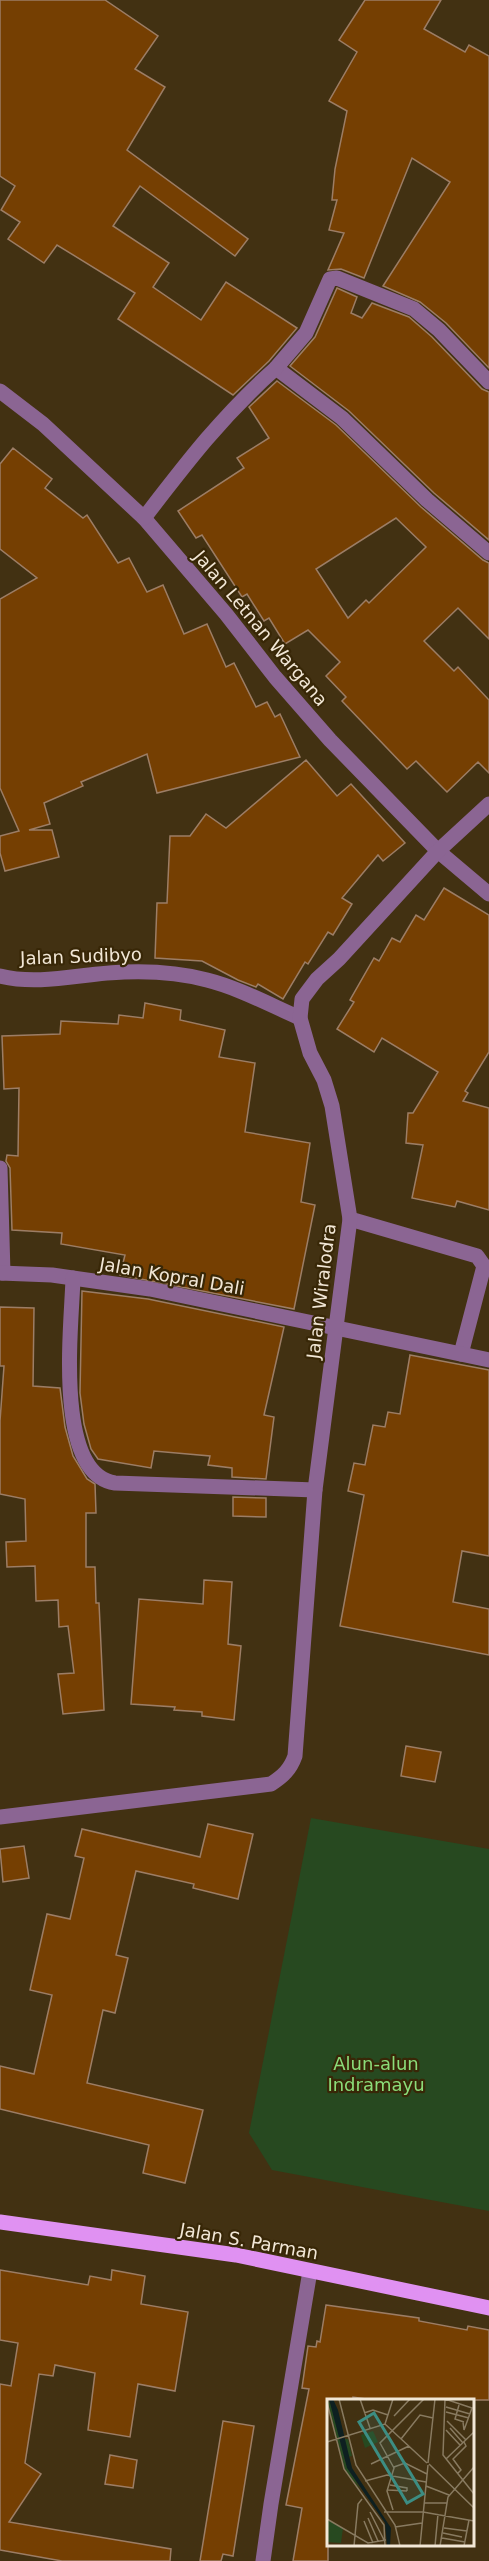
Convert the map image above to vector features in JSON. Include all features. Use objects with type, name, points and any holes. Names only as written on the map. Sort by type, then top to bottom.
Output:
[{"type":"main road","name":"Jalan S. Parman","points":[[0,2222],[236,2255],[489,2308]]},
{"type":"street","points":[[144,518],[205,438],[241,399],[276,368],[306,333],[330,279],[337,278],[414,309],[440,330],[489,382]]},
{"type":"street","points":[[276,368],[342,418],[427,500],[489,553]]},
{"type":"street","name":"Jalan Letnan Wargana","points":[[0,391],[43,424],[144,518],[330,740],[438,850],[489,894]]},
{"type":"street","points":[[300,1018],[302,999],[316,979],[339,959],[438,850],[489,804]]},
{"type":"street","name":"Jalan Sudibyo","points":[[0,976],[35,979],[125,972],[187,976],[233,989],[300,1018]]},
{"type":"street","name":"Jalan Wiralodra","points":[[0,1817],[271,1784],[284,1775],[295,1756],[315,1490],[350,1219],[332,1106],[324,1080],[310,1053],[300,1018]]},
{"type":"street","points":[[0,1168],[2,1273]]},
{"type":"street","points":[[350,1219],[477,1256],[484,1266],[461,1354]]},
{"type":"street","name":"Jalan Kopral Dali","points":[[2,1273],[73,1278],[150,1289],[489,1360]]},
{"type":"street","points":[[73,1278],[69,1397],[78,1442],[90,1468],[99,1476],[107,1482],[115,1483],[315,1490]]},
{"type":"street","points":[[263,2561],[310,2271]]},
{"type":"green space","name":"Alun-alun Indramayu","points":[[311,1818],[489,1849],[489,2211],[272,2170],[249,2133]]},
{"type":"building","points":[[0,0],[105,0],[158,36],[135,69],[165,87],[127,150],[248,239],[235,256],[140,186],[113,226],[169,263],[153,287],[201,320],[226,282],[297,328],[269,361],[233,395],[118,319],[135,293],[57,245],[44,263],[8,239],[20,222],[1,210],[15,186],[0,176]]},
{"type":"building","points":[[365,0],[441,0],[424,29],[465,52],[469,45],[489,56],[489,368],[446,323],[420,302],[383,286],[450,182],[412,158],[364,278],[341,269],[328,270],[344,233],[329,230],[337,200],[332,200],[335,169],[347,111],[329,101],[357,52],[339,40]]},
{"type":"building","points":[[337,288],[357,297],[351,313],[362,318],[372,303],[409,317],[432,337],[482,389],[489,392],[489,540],[434,493],[349,411],[290,366],[315,337]]},
{"type":"building","points":[[277,381],[336,425],[421,507],[489,563],[489,639],[458,608],[424,641],[454,671],[458,667],[489,700],[489,773],[478,762],[447,792],[416,761],[407,769],[342,701],[346,697],[326,676],[340,662],[308,630],[285,644],[269,618],[264,621],[247,594],[242,597],[202,535],[196,538],[178,511],[244,468],[237,458],[269,438],[249,407]],"holes":[[[396,518],[426,547],[369,603],[366,600],[348,618],[316,569]]]},
{"type":"building","points":[[13,448],[52,479],[45,488],[83,518],[87,515],[118,563],[129,558],[147,592],[163,585],[184,634],[207,624],[226,667],[234,663],[256,707],[267,702],[275,717],[280,714],[300,757],[157,793],[147,754],[81,782],[83,786],[44,803],[50,824],[29,830],[52,830],[59,857],[5,871],[0,853],[0,836],[19,831],[0,788],[0,599],[37,578],[0,549],[0,464]]},
{"type":"building","points":[[306,760],[337,796],[351,784],[405,843],[383,861],[378,855],[342,898],[352,904],[333,935],[328,932],[308,964],[305,962],[283,999],[258,984],[256,987],[238,980],[202,961],[155,958],[157,903],[167,903],[170,836],[190,836],[206,814],[226,828]]},
{"type":"building","points":[[444,888],[489,915],[489,1052],[465,1091],[468,1093],[463,1101],[489,1108],[489,1210],[457,1201],[455,1207],[412,1198],[423,1145],[406,1143],[408,1113],[413,1113],[438,1072],[382,1038],[374,1052],[337,1029],[354,1002],[350,1000],[374,958],[379,961],[392,938],[400,942],[416,915],[424,920]]},
{"type":"building","points":[[145,1003],[181,1010],[180,1020],[225,1030],[219,1057],[255,1063],[245,1132],[310,1143],[301,1202],[315,1205],[294,1309],[120,1275],[125,1255],[61,1244],[62,1233],[12,1230],[10,1168],[6,1161],[7,1155],[18,1156],[19,1088],[4,1089],[2,1036],[60,1034],[61,1021],[118,1024],[119,1015],[143,1018]]},
{"type":"building","points":[[82,1291],[148,1299],[284,1327],[264,1415],[274,1417],[266,1479],[232,1477],[232,1468],[208,1465],[210,1456],[154,1451],[151,1468],[98,1459],[91,1449],[84,1424],[80,1393]]},
{"type":"building","points":[[0,1307],[34,1308],[33,1386],[60,1388],[65,1427],[73,1456],[87,1479],[95,1484],[96,1513],[86,1513],[86,1567],[95,1567],[104,1710],[63,1714],[58,1674],[74,1673],[68,1626],[59,1627],[58,1600],[36,1601],[35,1566],[7,1567],[6,1542],[26,1541],[25,1499],[0,1494],[0,1421],[4,1366],[0,1366]]},
{"type":"building","points":[[410,1355],[489,1370],[489,1556],[462,1551],[453,1602],[489,1609],[489,1655],[340,1626],[364,1495],[348,1491],[354,1463],[365,1465],[373,1425],[385,1427],[388,1412],[400,1414]]},
{"type":"building","points":[[233,1497],[266,1498],[266,1517],[233,1516]]},
{"type":"building","points":[[204,1580],[232,1582],[228,1644],[241,1646],[234,1720],[202,1716],[202,1712],[174,1710],[175,1707],[131,1704],[139,1599],[203,1604]]},
{"type":"building","points":[[406,1746],[441,1752],[435,1782],[401,1776]]},
{"type":"building","points":[[208,1824],[253,1834],[238,1899],[193,1888],[194,1884],[136,1871],[116,1955],[128,1958],[115,2013],[103,2010],[87,2083],[203,2110],[185,2183],[143,2173],[149,2145],[0,2109],[0,2066],[34,2074],[52,1995],[30,1990],[47,1914],[70,1919],[84,1858],[75,1856],[82,1829],[200,1857]]},
{"type":"building","points":[[24,1846],[29,1878],[3,1882],[0,1849]]},
{"type":"building","points":[[0,2270],[88,2285],[90,2276],[111,2280],[112,2270],[145,2276],[141,2304],[188,2312],[175,2391],[138,2384],[130,2437],[88,2430],[95,2373],[55,2365],[53,2376],[39,2374],[25,2463],[41,2474],[9,2522],[171,2549],[170,2561],[62,2561],[0,2550],[0,2384],[11,2386],[18,2343],[0,2340]]},
{"type":"building","points":[[326,2305],[419,2318],[419,2321],[467,2330],[468,2326],[489,2330],[489,2400],[353,2397],[353,2399],[327,2399],[328,2561],[293,2561],[302,2508],[286,2505],[309,2389],[302,2388],[308,2346],[316,2347],[317,2341],[320,2342]]},
{"type":"building","points":[[223,2421],[254,2426],[233,2556],[223,2554],[221,2561],[200,2561]]},
{"type":"building","points":[[110,2455],[137,2460],[133,2488],[105,2484]]}]
